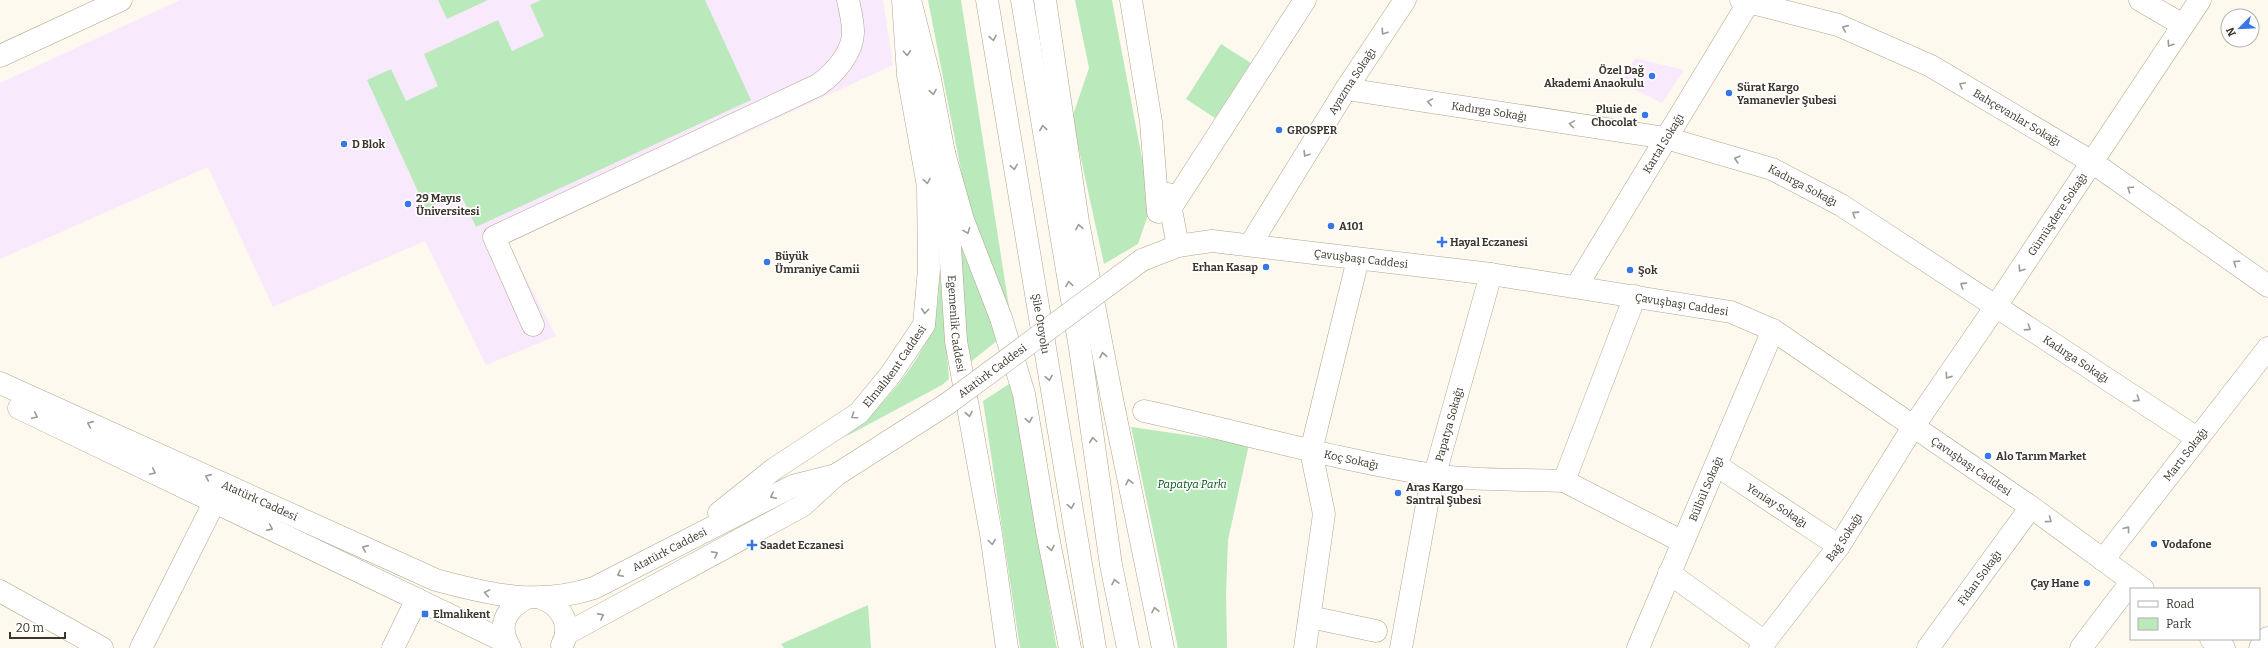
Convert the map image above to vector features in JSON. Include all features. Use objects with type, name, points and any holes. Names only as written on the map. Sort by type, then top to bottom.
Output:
[{"type":"main road","points":[[0,56],[121,0]]},
{"type":"main road","points":[[533,325],[494,237],[818,85],[832,75],[845,57],[853,33],[848,0]]},
{"type":"main road","name":"Elmalıkent Caddesi","points":[[678,544],[774,469],[859,413],[891,374],[924,325],[929,269],[928,186],[908,75],[904,0]]},
{"type":"main road","name":"Egemenlik Caddesi","points":[[910,0],[930,78],[944,153],[956,341],[991,534],[1007,648]]},
{"type":"main road","name":"Şile Otoyolu","points":[[987,0],[1095,648]]},
{"type":"main road","points":[[1022,0],[1080,348],[1112,565],[1128,648]]},
{"type":"main road","points":[[1045,0],[1078,222],[1112,399],[1163,648]]},
{"type":"main road","points":[[1131,0],[1151,122],[1158,212],[1170,209],[1305,0]]},
{"type":"main road","points":[[1140,0],[1170,209],[1178,246]]},
{"type":"main road","name":"Ayazma Sokağı","points":[[1250,245],[1346,89],[1405,0]]},
{"type":"main road","name":"Kartal Sokağı","points":[[1576,287],[1747,0]]},
{"type":"main road","name":"Bahçevanlar Sokağı","points":[[1747,0],[1838,25],[1932,66],[2092,162],[2268,286]]},
{"type":"main road","points":[[2140,0],[2183,25]]},
{"type":"main road","name":"Gümüşdere Sokağı","points":[[1913,426],[1996,306],[2200,0]]},
{"type":"main road","name":"Kadırga Sokağı","points":[[1346,89],[1666,138],[1772,169],[1841,205],[2197,438]]},
{"type":"main road","points":[[944,153],[963,220],[1001,318],[1024,394],[1047,531],[1070,648]]},
{"type":"main road","name":"Çavuşbaşı Caddesi","points":[[1142,260],[1178,246],[1212,241],[1492,274],[1731,312],[1773,330],[2031,507],[2138,585]]},
{"type":"main road","points":[[1305,648],[1324,514],[1311,451],[1358,259]]},
{"type":"main road","name":"Atatürk Caddesi","points":[[508,645],[504,622],[507,613],[513,606],[533,598],[558,607],[563,615],[563,641],[802,506],[836,475],[947,404],[1142,260]]},
{"type":"main road","name":"Papatya Sokağı","points":[[1401,648],[1428,499],[1492,274]]},
{"type":"main road","points":[[1635,296],[1564,481],[1683,542]]},
{"type":"main road","name":"Bülbül Sokağı","points":[[1638,648],[1773,330]]},
{"type":"main road","name":"Martı Sokağı","points":[[2103,560],[2268,348]]},
{"type":"main road","name":"Atatürk Caddesi","points":[[0,383],[436,580],[483,592],[533,598],[573,595],[594,588],[793,486],[836,475]]},
{"type":"main road","name":"Atatürk Caddesi","points":[[0,399],[215,501],[508,645]]},
{"type":"main road","name":"Koç Sokağı","points":[[1144,411],[1223,428],[1311,451],[1435,475],[1564,481]]},
{"type":"main road","name":"Bağ Sokağı","points":[[1670,573],[1762,645],[1839,546],[1913,426]]},
{"type":"main road","name":"Yeniay Sokağı","points":[[1716,464],[1839,546]]},
{"type":"main road","points":[[793,486],[802,506]]},
{"type":"main road","points":[[141,648],[215,501]]},
{"type":"main road","name":"Fidan Sokağı","points":[[1928,648],[2031,507]]},
{"type":"main road","points":[[0,591],[102,648]]},
{"type":"main road","points":[[2081,648],[2130,594]]},
{"type":"main road","points":[[393,648],[417,599]]},
{"type":"main road","points":[[1310,617],[1376,631]]},
{"type":"main road","points":[[2260,648],[2268,638]]},
{"type":"main road","points":[[2212,640],[2224,648]]},
{"type":"shaded area","name":"29 Mayıs Üniversitesi","points":[[180,0],[883,0],[893,65],[508,243],[556,336],[486,365],[425,241],[273,307],[208,167],[0,259],[0,83]]},
{"type":"shaded area","name":"Özel Dağ Akademi Anaokulu","points":[[1635,58],[1684,70],[1662,103],[1621,83]]},
{"type":"green space","points":[[438,0],[488,0],[447,19]]},
{"type":"green space","points":[[541,0],[705,0],[751,100],[476,227],[460,193],[426,209],[367,80],[391,69],[406,101],[438,86],[424,54],[498,20],[512,51],[544,36],[530,5]]},
{"type":"green space","points":[[928,0],[961,0],[1011,320],[970,217]]},
{"type":"green space","points":[[1075,0],[1112,0],[1151,206],[1138,244],[1104,264],[1072,118],[1089,68]]},
{"type":"green space","points":[[1221,44],[1251,63],[1215,118],[1186,99]]},
{"type":"green space","points":[[958,231],[998,340],[968,364]]},
{"type":"green space","points":[[940,274],[949,379],[942,385],[845,437],[873,412],[897,386],[918,356],[927,339],[936,316]]},
{"type":"green space","points":[[1012,382],[1057,648],[1020,648],[983,401]]},
{"type":"green space","name":"Papatya Parkı","points":[[1131,427],[1249,444],[1228,540],[1226,593],[1227,648],[1178,648]]},
{"type":"green space","points":[[868,605],[871,648],[784,648],[781,644]]},
{"type":"place","name":"Özel Dağ Akademi Anaokulu","points":[[1652,76]]},
{"type":"place","name":"Sürat Kargo Yamanevler Şubesi","points":[[1729,93]]},
{"type":"place","name":"Pluie de Chocolat","points":[[1645,115]]},
{"type":"place","name":"GROSPER","points":[[1279,130]]},
{"type":"place","name":"D Blok","points":[[344,144]]},
{"type":"place","name":"29 Mayıs Üniversitesi","points":[[408,204]]},
{"type":"place","name":"A101","points":[[1331,226]]},
{"type":"place","name":"Hayal Eczanesi","points":[[1442,242]]},
{"type":"place","name":"Büyük Ümraniye Camii","points":[[767,262]]},
{"type":"place","name":"Erhan Kasap","points":[[1266,267]]},
{"type":"place","name":"Şok","points":[[1630,270]]},
{"type":"place","name":"Alo Tarım Market","points":[[1988,456]]},
{"type":"place","name":"Aras Kargo Santral Şubesi","points":[[1398,493]]},
{"type":"place","name":"Vodafone","points":[[2154,544]]},
{"type":"place","name":"Saadet Eczanesi","points":[[752,545]]},
{"type":"place","name":"Çay Hane","points":[[2087,583]]},
{"type":"place","name":"Elmalıkent","points":[[425,614]]}]
